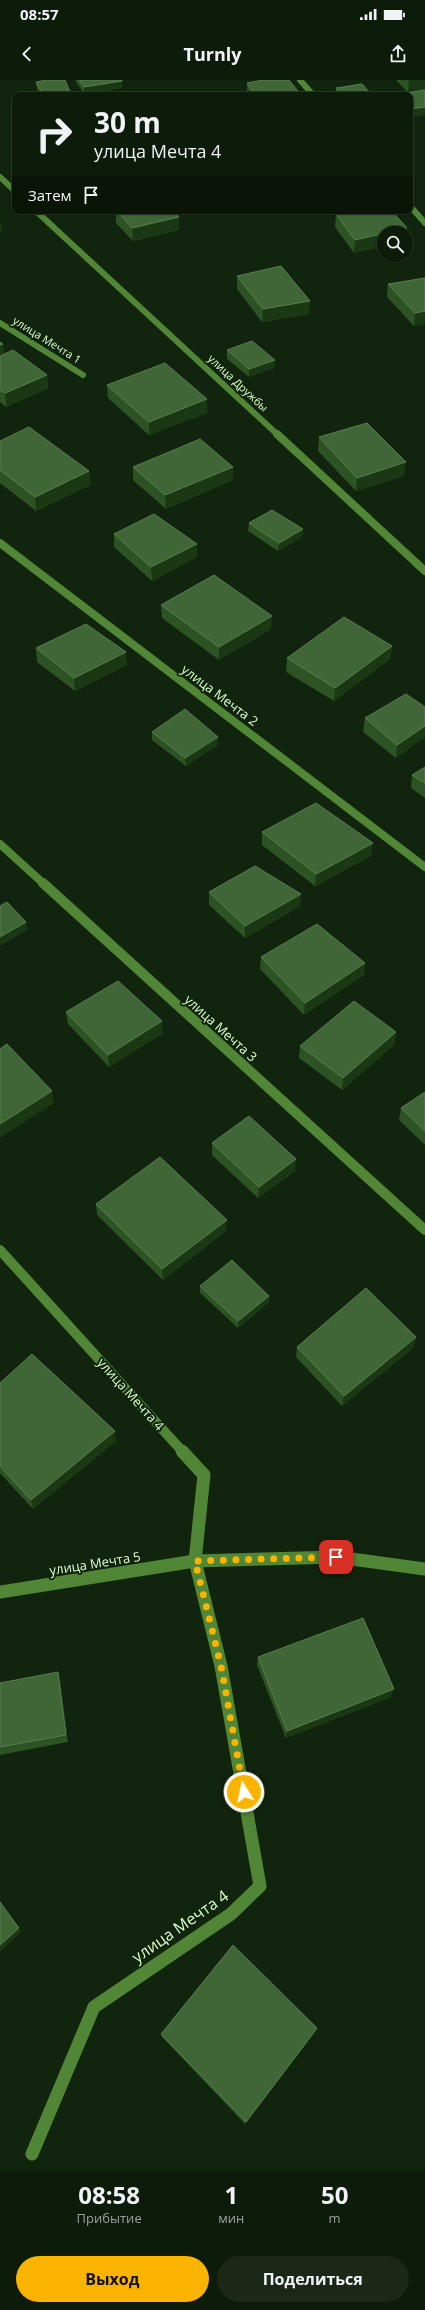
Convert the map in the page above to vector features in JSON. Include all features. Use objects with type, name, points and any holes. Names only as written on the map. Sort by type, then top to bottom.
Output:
[{"type":"street","points":[[300,80],[310,92]]},
{"type":"street","points":[[0,177],[12,188]]},
{"type":"street","points":[[413,209],[425,223]]},
{"type":"street","name":"улица Дружбы","points":[[39,214],[425,571]]},
{"type":"street","name":"улица Мечта 1","points":[[0,323],[83,376]]},
{"type":"street","name":"улица Мечта 2","points":[[0,543],[425,867]]},
{"type":"street","name":"улица Мечта 3","points":[[0,844],[425,1230]]},
{"type":"street","name":"улица Мечта 4","points":[[0,1250],[204,1475],[195,1561],[221,1666],[260,1886],[231,1914],[94,2007],[32,2154]]},
{"type":"street","points":[[195,1561],[336,1557],[425,1569]]},
{"type":"street","name":"улица Мечта 5","points":[[0,1592],[195,1561]]},
{"type":"building","points":[[47,80],[65,80],[70,92],[41,92],[36,82]]},
{"type":"building","points":[[79,80],[122,80],[122,81],[84,87]]},
{"type":"building","points":[[263,80],[289,80],[299,92],[253,92],[247,83]]},
{"type":"building","points":[[362,84],[369,92],[339,92],[336,88]]},
{"type":"building","points":[[425,90],[425,107],[413,109],[412,92]]},
{"type":"building","points":[[120,214],[176,214],[179,217],[132,228]]},
{"type":"building","points":[[336,214],[395,214],[405,226],[377,226],[377,235],[355,240]]},
{"type":"building","points":[[281,266],[310,301],[263,309],[237,276]]},
{"type":"building","points":[[425,278],[425,311],[415,313],[388,284]]},
{"type":"building","points":[[252,341],[275,360],[249,369],[227,350]]},
{"type":"building","points":[[13,350],[47,375],[5,393],[0,390],[0,356]]},
{"type":"building","points":[[165,363],[207,399],[149,422],[107,385]]},
{"type":"building","points":[[367,423],[406,462],[357,478],[319,437]]},
{"type":"building","points":[[29,427],[89,471],[35,497],[0,470],[0,441]]},
{"type":"building","points":[[200,439],[233,467],[165,495],[133,467]]},
{"type":"building","points":[[272,510],[303,529],[279,543],[249,523]]},
{"type":"building","points":[[154,514],[197,544],[151,567],[114,534]]},
{"type":"building","points":[[214,575],[272,616],[219,647],[161,605]]},
{"type":"building","points":[[344,617],[392,646],[335,688],[287,658]]},
{"type":"building","points":[[86,624],[126,652],[74,678],[36,648]]},
{"type":"building","points":[[406,694],[425,707],[425,726],[397,745],[365,718]]},
{"type":"building","points":[[185,709],[218,737],[185,758],[152,732]]},
{"type":"building","points":[[425,767],[425,783],[412,775]]},
{"type":"building","points":[[316,803],[373,843],[316,874],[262,832]]},
{"type":"building","points":[[255,866],[301,894],[245,926],[209,892]]},
{"type":"building","points":[[7,902],[26,922],[0,937],[0,906]]},
{"type":"building","points":[[317,924],[365,963],[305,1003],[261,957]]},
{"type":"building","points":[[118,981],[162,1021],[108,1055],[66,1012]]},
{"type":"building","points":[[354,1001],[396,1032],[343,1078],[300,1046]]},
{"type":"building","points":[[7,1044],[52,1091],[0,1124],[0,1049]]},
{"type":"building","points":[[425,1092],[425,1131],[401,1108]]},
{"type":"building","points":[[249,1116],[296,1159],[259,1187],[212,1143]]},
{"type":"building","points":[[160,1157],[227,1220],[162,1269],[96,1204]]},
{"type":"building","points":[[232,1260],[269,1296],[238,1321],[200,1286]]},
{"type":"building","points":[[366,1288],[416,1337],[344,1396],[297,1347]]},
{"type":"building","points":[[32,1354],[115,1431],[31,1500],[0,1466],[0,1383]]},
{"type":"building","points":[[363,1618],[394,1689],[287,1731],[258,1657]]},
{"type":"building","points":[[58,1672],[66,1735],[0,1747],[0,1683]]},
{"type":"building","points":[[0,1902],[19,1928],[0,1945]]},
{"type":"building","points":[[233,1945],[317,2028],[246,2122],[161,2034]]},
{"type":"route","points":[[244,1792],[221,1666],[195,1561],[336,1557]]}]
